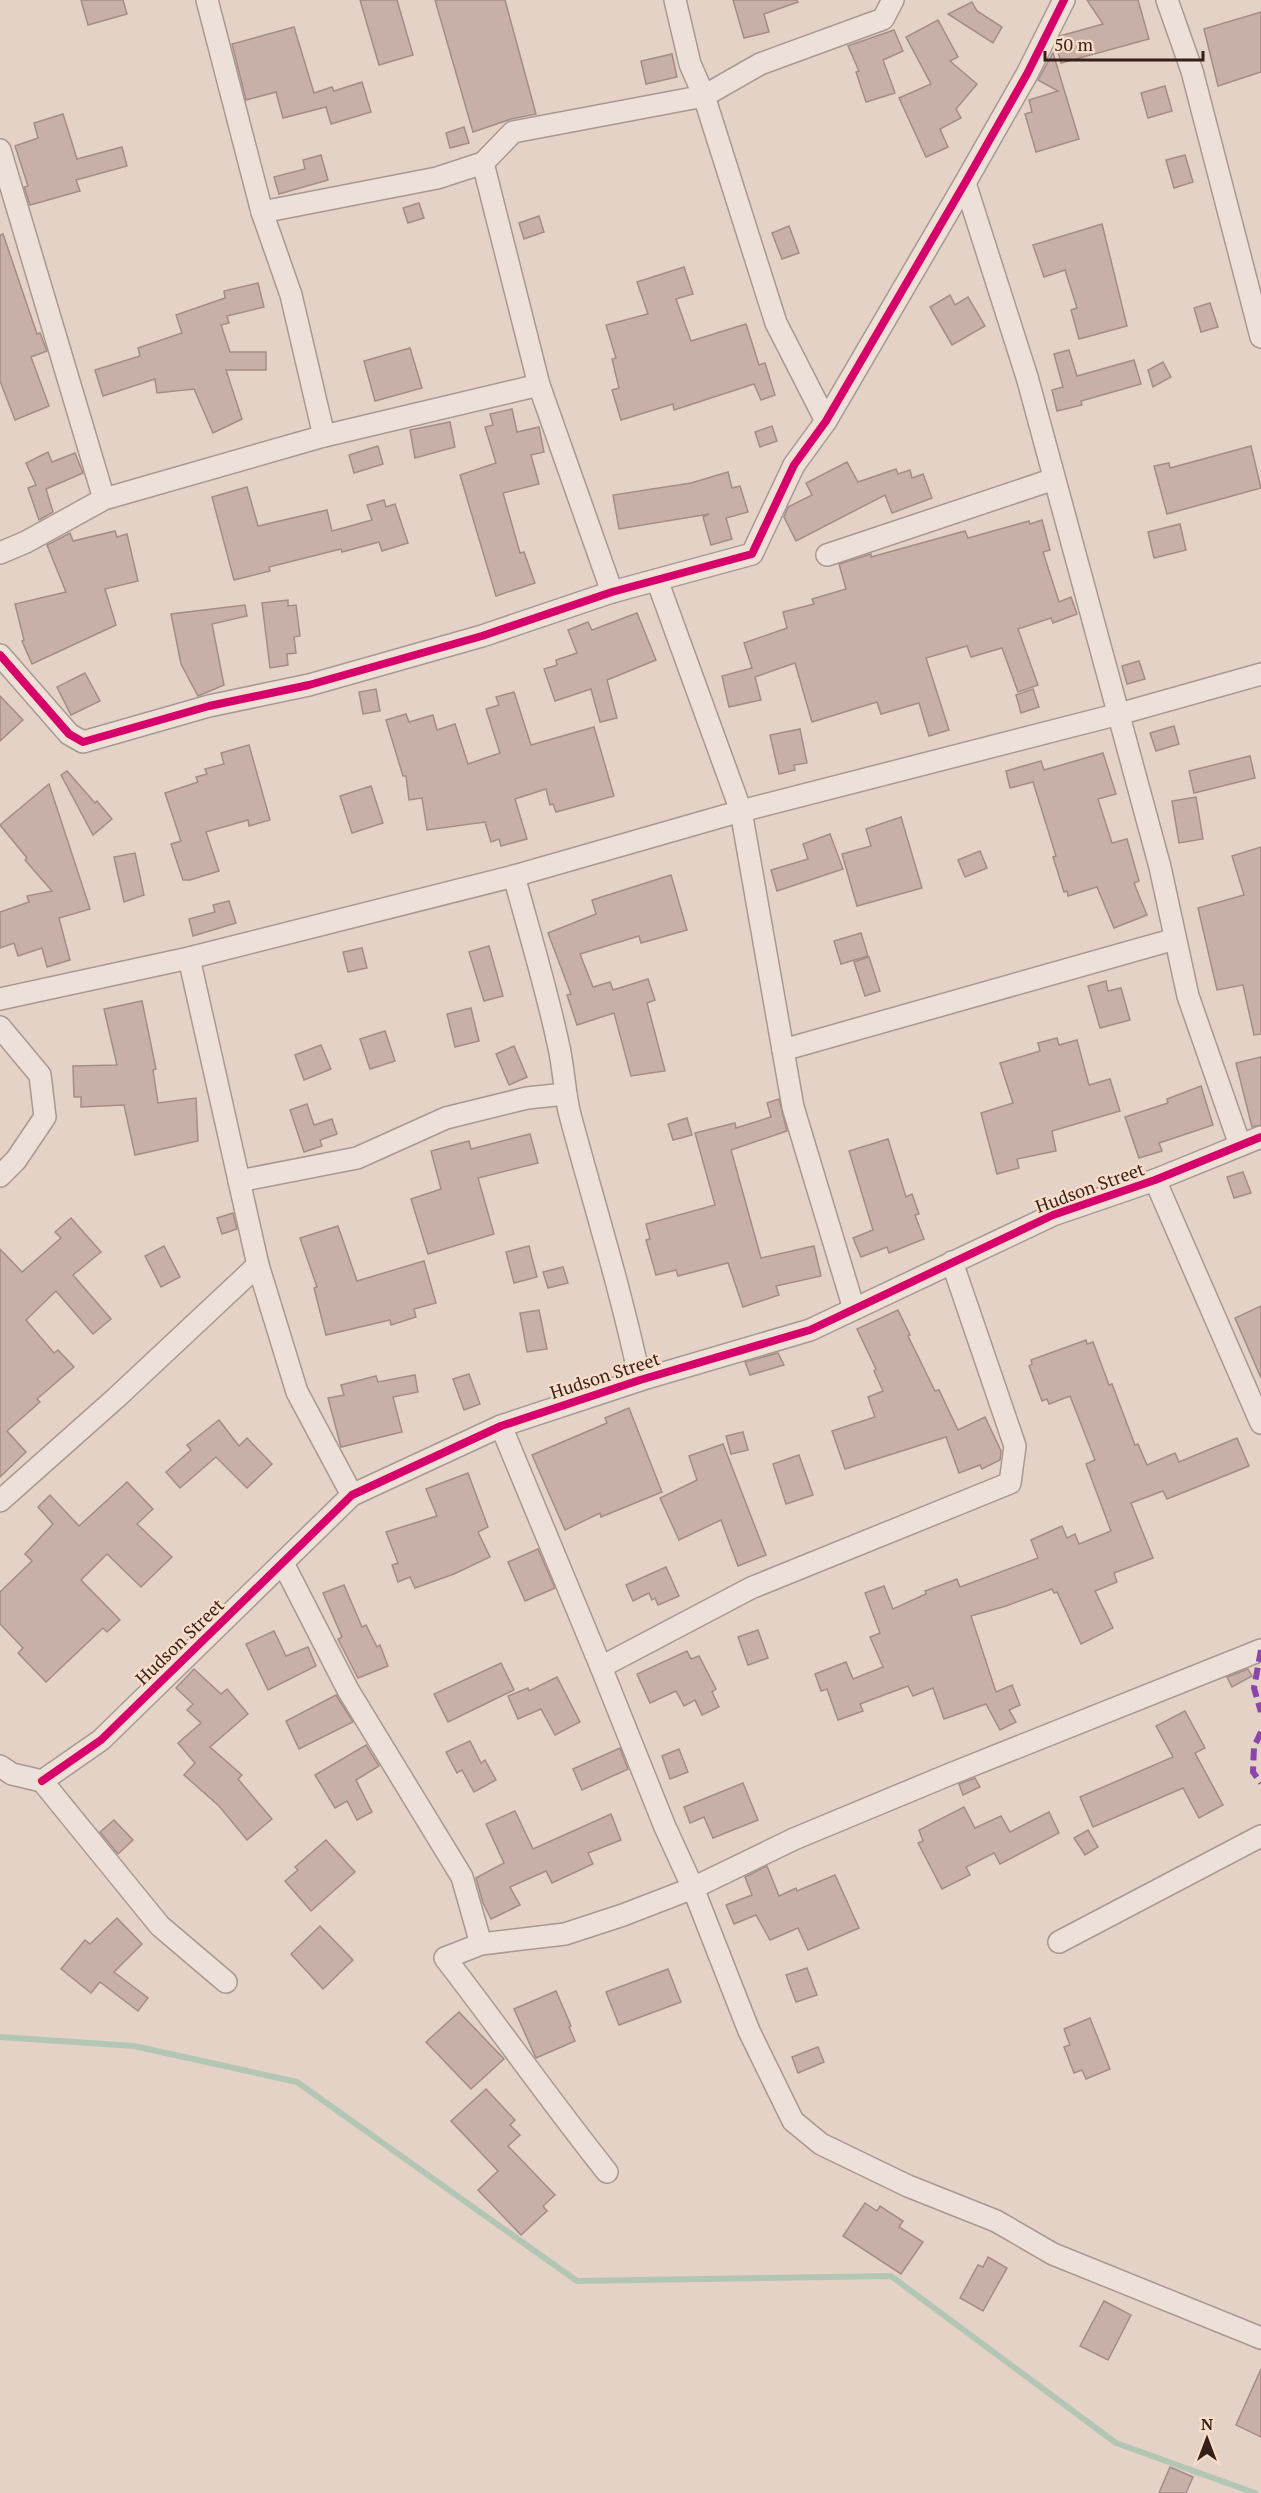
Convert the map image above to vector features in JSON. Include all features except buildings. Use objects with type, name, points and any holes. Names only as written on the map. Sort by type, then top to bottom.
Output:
[{"type":"street","points":[[207,0],[261,212],[291,295],[324,436]]},
{"type":"street","points":[[675,0],[690,64],[704,96],[776,323],[826,421]]},
{"type":"street","points":[[261,212],[436,178],[483,163],[513,132],[704,96],[760,64],[883,19],[893,0]]},
{"type":"street","points":[[0,655],[4,663],[69,734],[83,742],[209,706],[309,685],[471,639],[612,592],[752,554],[794,465],[826,421],[965,183],[1027,74],[1064,0]]},
{"type":"street","points":[[1167,0],[1192,70],[1261,337]]},
{"type":"street","points":[[0,150],[104,499]]},
{"type":"street","points":[[483,163],[539,386],[612,592]]},
{"type":"street","points":[[965,183],[1027,377],[1160,867],[1188,996],[1240,1145]]},
{"type":"street","points":[[0,553],[26,542],[104,499],[324,436],[539,386]]},
{"type":"street","points":[[827,555],[1054,479]]},
{"type":"street","points":[[657,580],[741,811],[793,1107],[854,1309]]},
{"type":"street","points":[[0,999],[189,958],[514,876],[741,811],[1119,714],[1261,674]]},
{"type":"street","points":[[514,876],[559,1045],[569,1112],[614,1277],[627,1314],[640,1380]]},
{"type":"street","points":[[783,1050],[1175,939]]},
{"type":"street","points":[[189,958],[258,1265],[297,1392],[352,1495]]},
{"type":"street","points":[[0,1027],[40,1075],[45,1117],[16,1160],[0,1176]]},
{"type":"street","points":[[239,1181],[357,1158],[446,1118],[527,1098],[566,1094]]},
{"type":"street","name":"Hudson Street","points":[[42,1781],[101,1740],[352,1495],[501,1426],[640,1380],[810,1330],[1053,1215],[1155,1180],[1261,1137]]},
{"type":"street","points":[[1155,1180],[1261,1423]]},
{"type":"street","points":[[601,1667],[751,1588],[1010,1483],[1015,1446],[952,1262]]},
{"type":"street","points":[[0,1501],[116,1398],[258,1265]]},
{"type":"street","points":[[501,1426],[665,1827],[693,1888],[749,2031],[793,2121],[822,2144],[908,2186],[996,2221],[1053,2254],[1261,2338]]},
{"type":"street","points":[[283,1563],[348,1690],[462,1877],[481,1944]]},
{"type":"street","points":[[607,2172],[551,2102],[510,2042],[445,1958],[481,1944],[565,1934],[693,1888],[794,1839],[1261,1650]]},
{"type":"street","points":[[0,1766],[12,1774],[42,1781],[160,1926],[226,1982]]},
{"type":"street","points":[[1059,1942],[1261,1836]]},
{"type":"waterway","points":[[0,2037],[134,2046],[297,2082],[577,2281],[891,2276],[1116,2443],[1255,2493]]},
{"type":"marked path","points":[[1261,1650],[1254,1688],[1261,1712]]},
{"type":"marked path","points":[[1261,1732],[1254,1747],[1253,1772],[1261,1783]]},
{"type":"cycle path","points":[[0,655],[69,734],[83,742],[209,706],[309,685],[482,636],[612,592],[752,554],[794,465],[826,421],[965,183],[1027,74],[1064,0]]},
{"type":"cycle path","points":[[42,1781],[101,1740],[352,1495],[501,1426],[640,1380],[810,1330],[1053,1215],[1155,1180],[1261,1137]]}]
